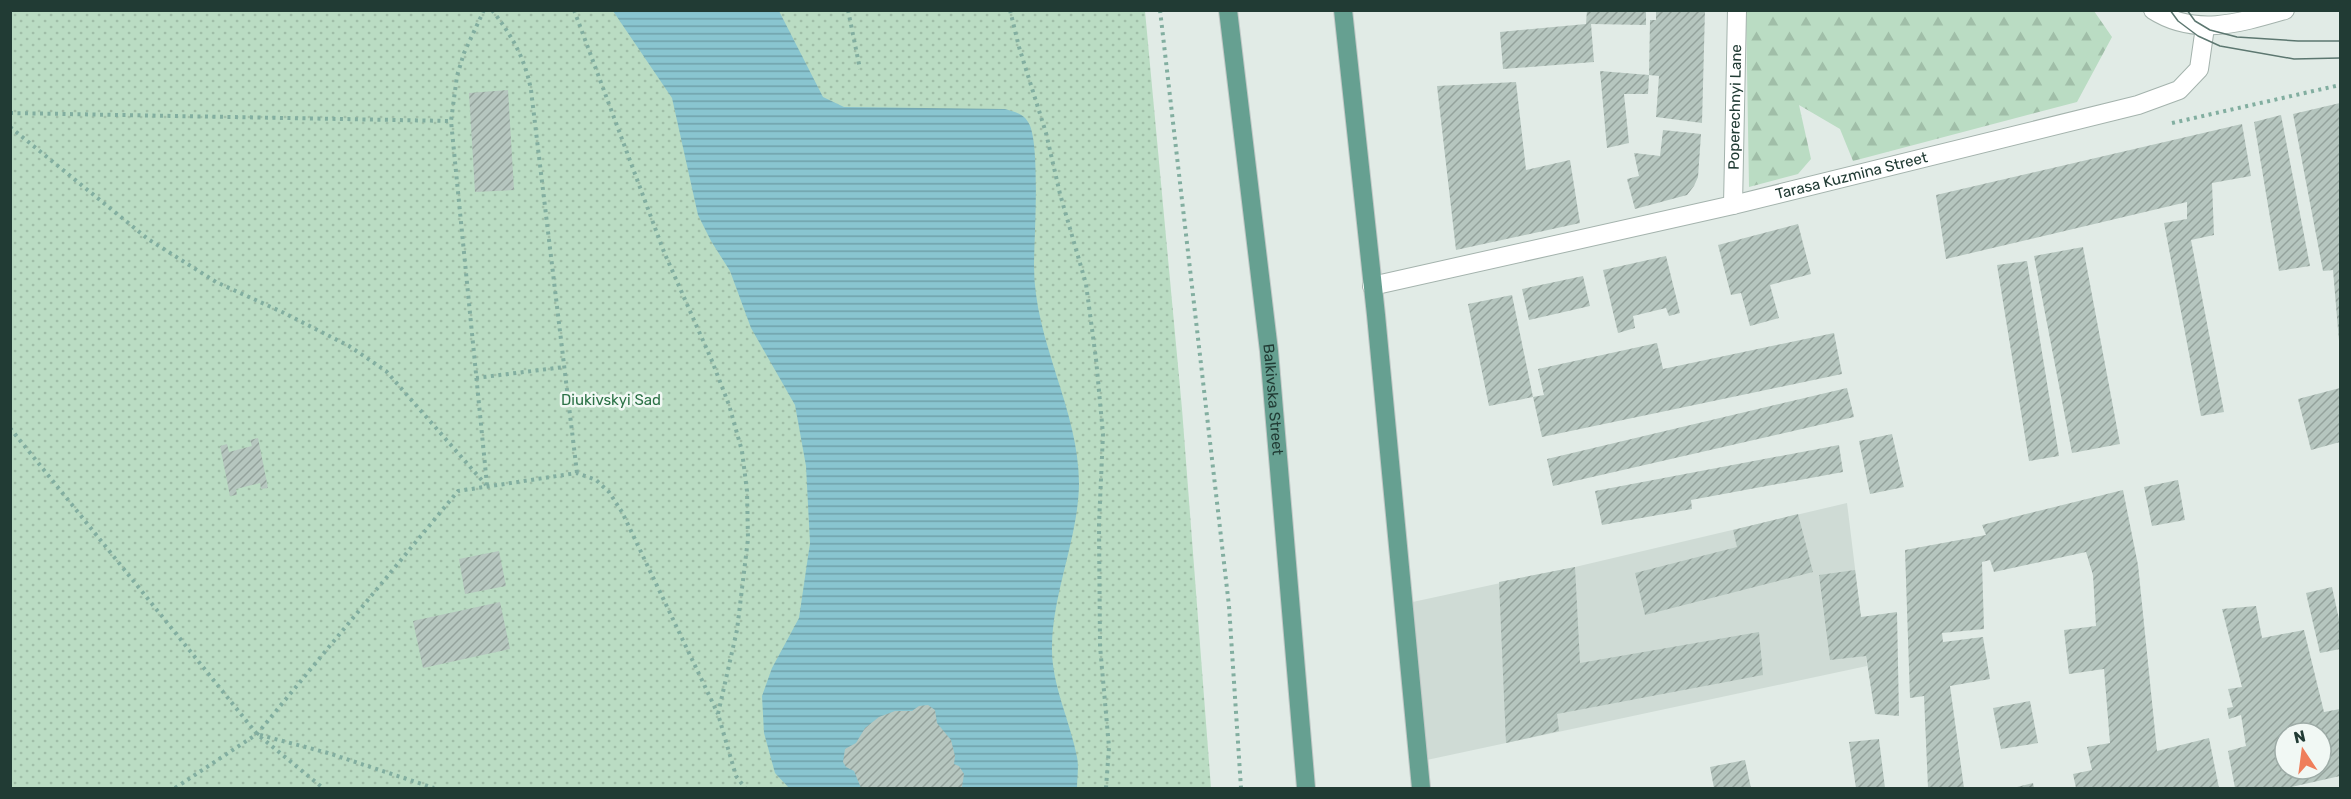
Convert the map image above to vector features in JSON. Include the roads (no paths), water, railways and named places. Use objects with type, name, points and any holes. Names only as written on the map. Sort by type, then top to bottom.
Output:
[{"type":"main road","name":"Balkivska Street","points":[[1228,10],[1269,351],[1306,789]]},
{"type":"main road","points":[[1343,10],[1421,789]]},
{"type":"street","name":"Poperechnyi Lane","points":[[1733,205],[1737,10]]},
{"type":"street","points":[[2152,10],[2181,23],[2205,27],[2243,22],[2285,10]]},
{"type":"street","name":"Tarasa Kuzmina Street","points":[[1372,286],[1733,205],[2139,105],[2179,90],[2199,69],[2205,27]]},
{"type":"water","points":[[613,11],[779,11],[823,97],[844,107],[1005,109],[1021,115],[1028,122],[1032,132],[1036,169],[1034,266],[1036,294],[1041,322],[1065,402],[1077,456],[1078,504],[1056,605],[1052,660],[1077,757],[1077,788],[789,788],[775,773],[764,733],[762,696],[772,668],[799,618],[810,543],[806,466],[795,405],[751,328],[730,271],[698,215],[672,98]]},
{"type":"tram line","points":[[2170,10],[2178,21],[2198,36],[2220,46],[2294,59],[2340,58]]},
{"type":"tram line","points":[[2187,10],[2195,21],[2210,30],[2237,37],[2340,41]]},
{"type":"park label","name":"Diukivskyi Sad","points":[[611,400]]}]
